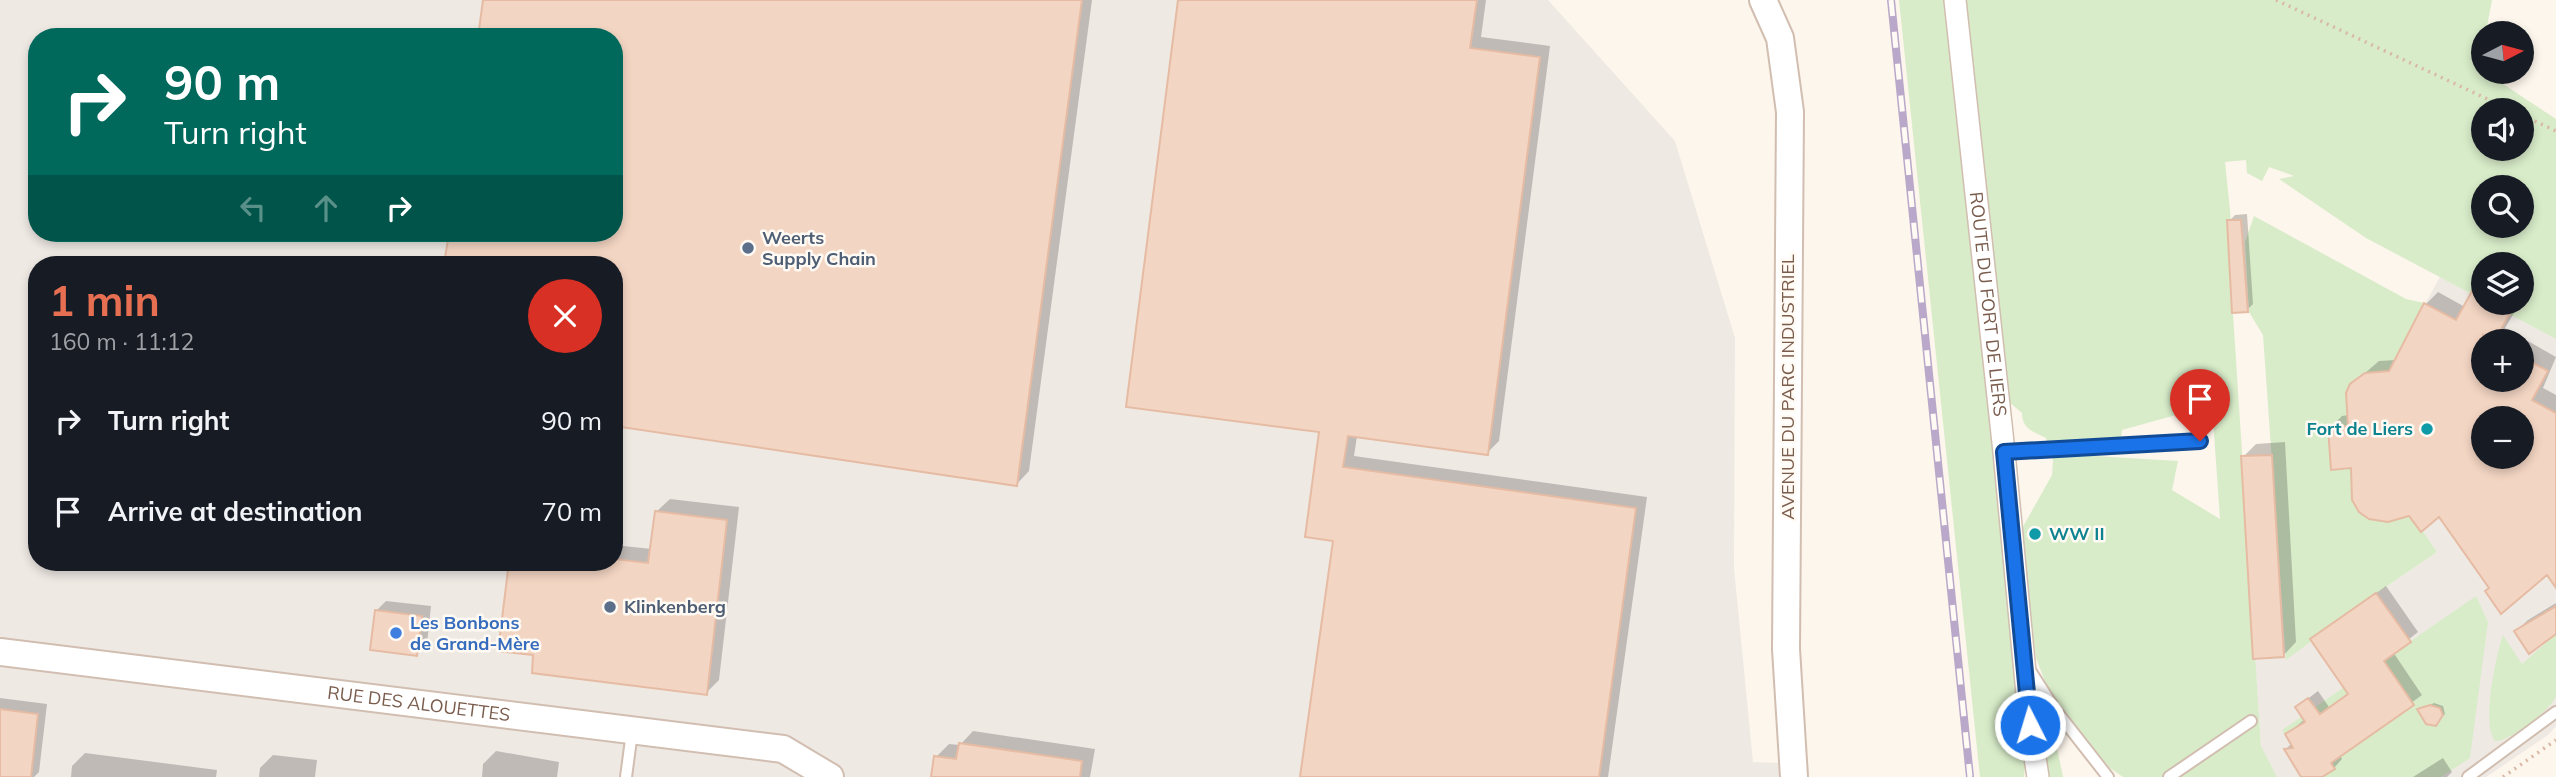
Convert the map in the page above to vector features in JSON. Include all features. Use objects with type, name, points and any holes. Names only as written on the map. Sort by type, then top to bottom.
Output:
[{"type":"street","name":"AVENUE DU PARC INDUSTRIEL","points":[[1763,0],[1780,38],[1790,112],[1786,649],[1794,777]]},
{"type":"street","name":"ROUTE DU FORT DE LIERS","points":[[1955,0],[2038,777]]},
{"type":"street","name":"RUE DES ALOUETTES","points":[[0,652],[782,749],[830,777]]},
{"type":"lane","points":[[2004,452],[2200,441]]},
{"type":"lane","points":[[2025,671],[2031,672],[2054,708],[2108,777]]},
{"type":"lane","points":[[2468,777],[2556,712]]},
{"type":"lane","points":[[2169,777],[2251,721]]},
{"type":"lane","points":[[626,777],[632,732]]},
{"type":"path","points":[[2276,0],[2485,98]]},
{"type":"path","points":[[2534,121],[2556,131]]},
{"type":"path","points":[[2502,777],[2556,740]]},
{"type":"shaded area","points":[[0,0],[1548,0],[1675,141],[1735,338],[1734,568],[1753,762],[1808,764],[1809,777],[0,777]]},
{"type":"shaded area","points":[[2440,277],[2471,294],[2471,315],[2511,315],[2556,339],[2556,726],[2548,735],[2486,777],[2259,777],[2255,770],[2261,745],[2241,456],[2272,454],[2286,659],[2312,641],[2310,639],[2437,552],[2422,530],[2478,469],[2534,469],[2534,406],[2471,406],[2471,408],[2391,365]]},
{"type":"green space","points":[[1899,0],[1945,0],[2026,757],[2024,777],[1980,777]]},
{"type":"green space","points":[[1964,0],[2492,0],[2488,21],[2471,21],[2471,84],[2503,84],[2524,98],[2471,98],[2471,161],[2534,161],[2534,104],[2556,119],[2556,339],[2511,315],[2534,315],[2534,252],[2471,252],[2471,294],[2366,238],[2279,179],[2294,176],[2269,167],[2262,181],[2247,173],[2246,160],[2225,162],[2231,220],[2227,221],[2261,746],[2277,777],[2123,777],[2110,768],[2049,692],[2036,658],[2020,532],[2052,475],[2053,460],[2046,438],[2026,426],[2022,413],[2009,402]],"holes":[[[2212,405],[2220,519],[2172,490],[2178,461],[2061,454],[2121,440],[2122,430]]]},
{"type":"green space","points":[[2254,216],[2406,299],[2424,303],[2391,365],[2471,408],[2471,417],[2386,371],[2353,415],[2471,461],[2471,469],[2478,469],[2422,530],[2437,552],[2311,638],[2312,641],[2286,660],[2263,335],[2249,312],[2245,242]]},
{"type":"green space","points":[[2476,596],[2488,622],[2470,758],[2441,777],[2322,777],[2334,769],[2305,722],[2285,734],[2282,730]]},
{"type":"green space","points":[[2556,634],[2556,696],[2553,702],[2519,731],[2495,741],[2489,720],[2490,706],[2503,635],[2522,664]]},
{"type":"green space","points":[[2037,708],[2048,708],[2067,735],[2055,738],[2063,777],[2046,777]]},
{"type":"building","name":"Weerts Supply Chain","points":[[483,0],[1082,0],[1017,486],[623,427],[623,256],[445,256],[448,242],[623,242],[623,28],[479,28]]},
{"type":"building","points":[[1178,0],[1477,0],[1470,48],[1540,57],[1488,455],[1348,436],[1343,467],[1636,508],[1599,777],[1300,777],[1333,541],[1305,537],[1319,432],[1126,407]]},
{"type":"building","points":[[2227,220],[2241,220],[2248,312],[2232,313]]},
{"type":"building","points":[[2471,293],[2471,315],[2509,315],[2501,329],[2471,329],[2471,392],[2534,392],[2534,363],[2548,371],[2532,400],[2556,413],[2556,588],[2547,575],[2501,614],[2485,591],[2489,588],[2439,517],[2421,532],[2409,516],[2388,522],[2369,519],[2359,512],[2352,500],[2351,468],[2331,470],[2328,427],[2348,426],[2346,393],[2350,384],[2365,373],[2389,371],[2424,303],[2456,320]]},
{"type":"building","points":[[2272,455],[2284,657],[2253,659],[2241,456]]},
{"type":"building","name":"Klinkenberg","points":[[655,511],[727,520],[707,695],[532,673],[533,655],[498,651],[508,571],[623,571],[623,560],[648,563]]},
{"type":"building","points":[[2376,593],[2411,642],[2384,661],[2414,705],[2331,763],[2335,769],[2322,777],[2301,777],[2284,749],[2293,748],[2285,734],[2305,722],[2295,707],[2308,698],[2320,714],[2348,694],[2310,639]]},
{"type":"building","points":[[2556,606],[2556,634],[2529,654],[2514,631]]},
{"type":"building","name":"Les Bonbons de Grand-Mère","points":[[375,610],[422,616],[417,656],[370,650]]},
{"type":"building","points":[[2430,705],[2440,708],[2443,715],[2436,726],[2426,724],[2417,709]]},
{"type":"building","points":[[0,709],[38,714],[31,777],[0,777]]},
{"type":"building","points":[[959,743],[1082,761],[1080,777],[931,777],[934,756],[956,759]]},
{"type":"railway","points":[[1891,0],[1970,777]]},
{"type":"place","name":"Weerts Supply Chain","points":[[748,248]]},
{"type":"place","name":"Fort de Liers","points":[[2427,429]]},
{"type":"place","name":"WW II","points":[[2035,534]]},
{"type":"place","name":"Klinkenberg","points":[[610,607]]},
{"type":"place","name":"Les Bonbons de Grand-Mère","points":[[396,633]]},
{"type":"route","points":[[2030,725],[2004,452],[2200,441]]}]
